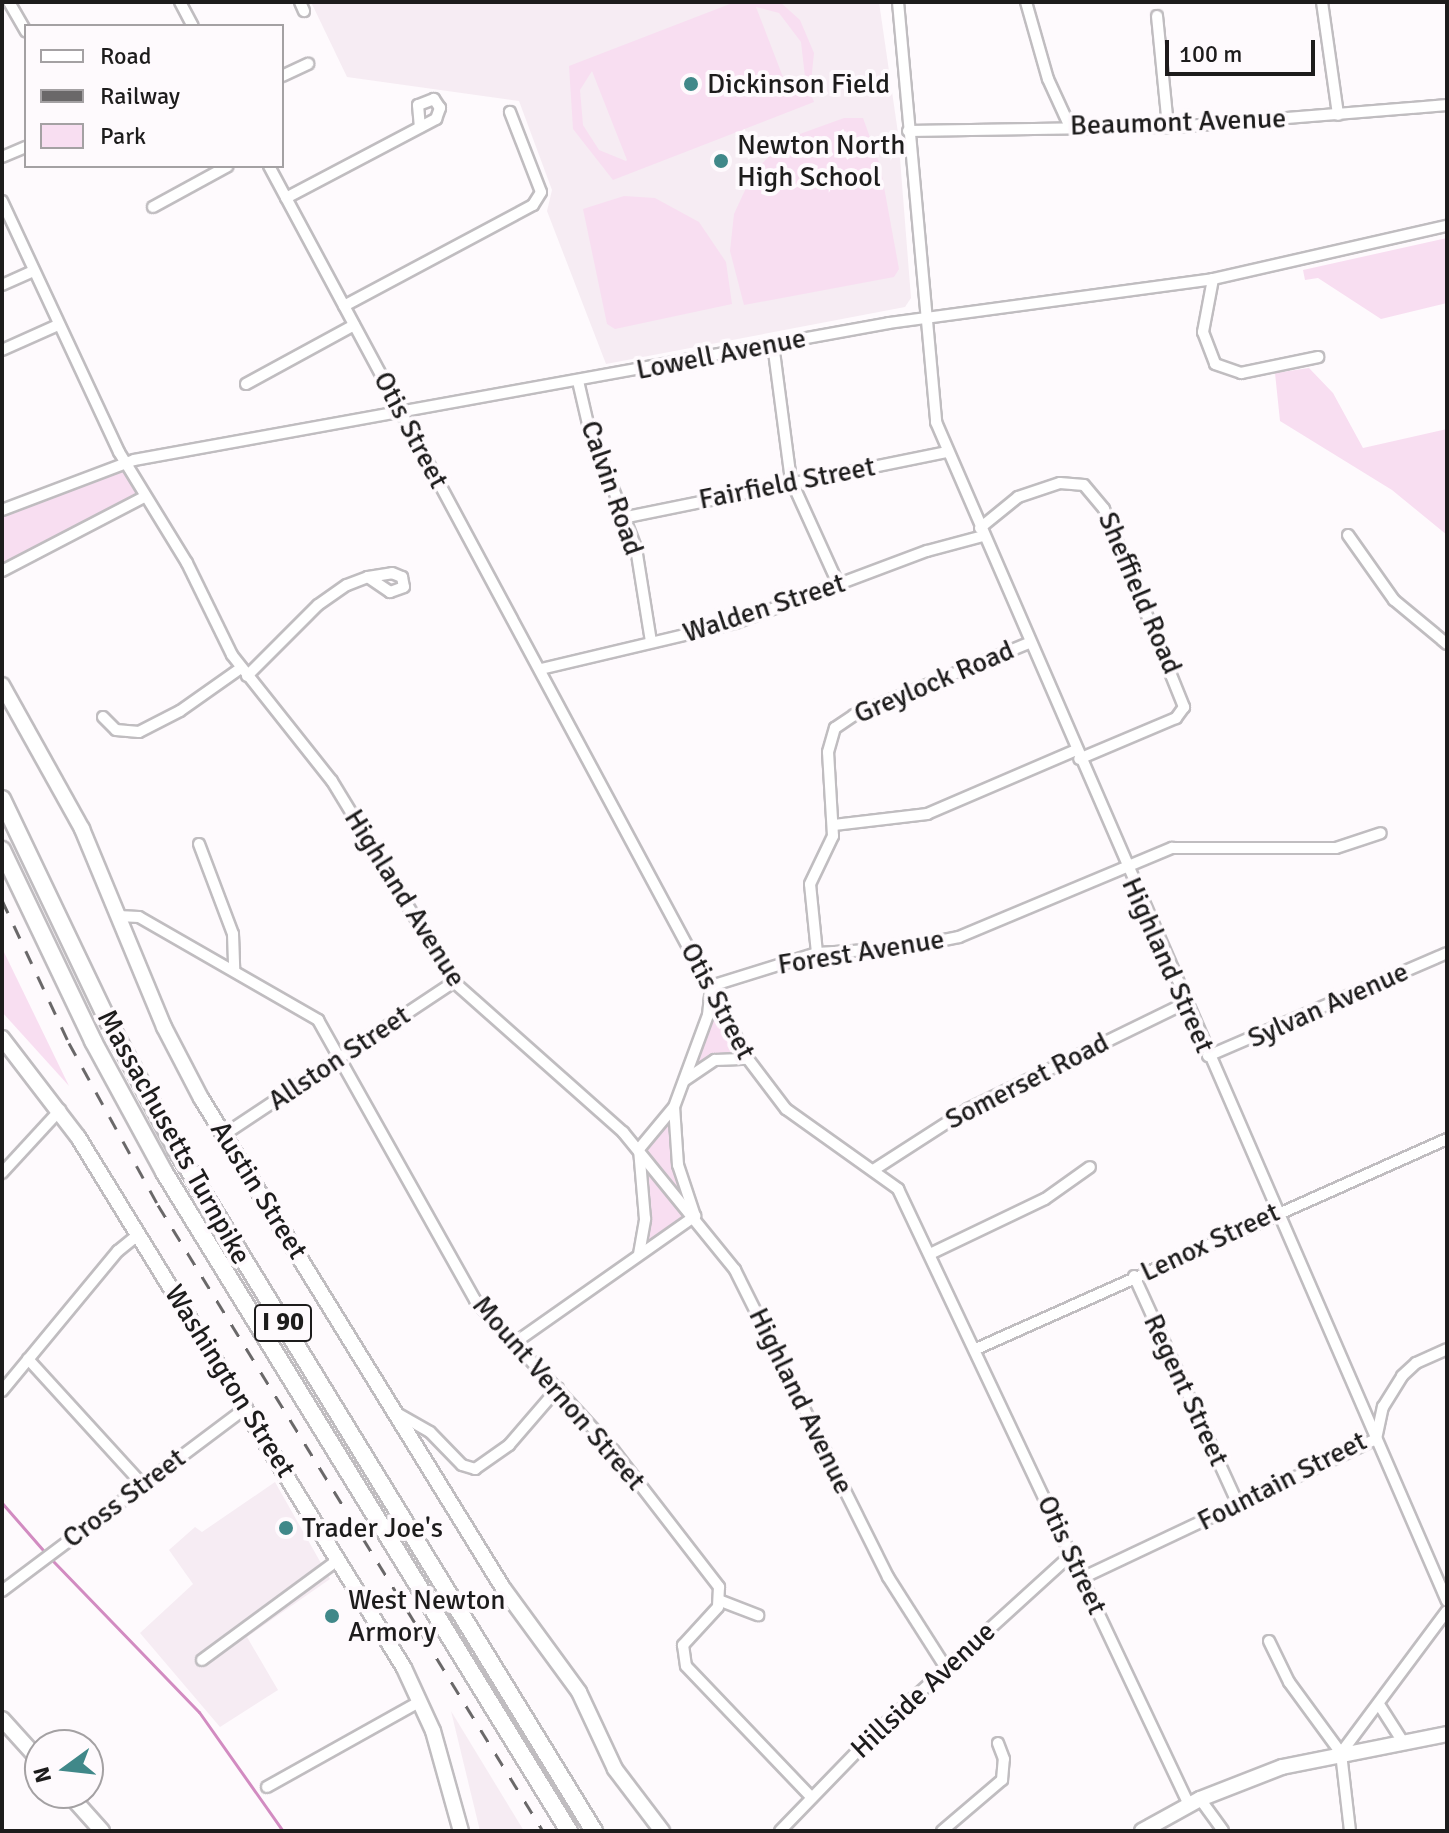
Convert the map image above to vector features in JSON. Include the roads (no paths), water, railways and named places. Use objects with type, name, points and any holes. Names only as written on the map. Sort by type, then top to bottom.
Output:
[{"type":"highway","name":"Massachusetts Turnpike","points":[[2,799],[101,1008],[176,1149],[517,1699],[594,1831]]},
{"type":"highway","name":"Massachusetts Turnpike","points":[[2,850],[93,1041],[164,1172],[569,1831]]},
{"type":"main road","name":"Austin Street","points":[[2,685],[82,829],[170,1038],[225,1134],[390,1410],[526,1622],[569,1676],[615,1769],[662,1831]]},
{"type":"main road","name":"Washington Street","points":[[2,1038],[60,1110],[339,1559],[421,1701],[461,1831]]},
{"type":"main road","points":[[2,1719],[24,1743]]},
{"type":"main road","points":[[1142,1831],[1194,1802],[1282,1767],[1447,1734]]},
{"type":"main road","points":[[81,1809],[97,1829]]},
{"type":"street","points":[[9,2],[24,28]]},
{"type":"street","points":[[180,2],[192,24]]},
{"type":"street","name":"Highland Street","points":[[898,2],[932,407],[947,452],[1447,1601]]},
{"type":"street","points":[[1026,2],[1048,79],[1070,127]]},
{"type":"street","points":[[1322,2],[1338,115]]},
{"type":"street","points":[[1157,16],[1168,127]]},
{"type":"street","points":[[284,75],[308,64]]},
{"type":"street","name":"Beaumont Avenue","points":[[908,131],[1168,127],[1447,105]]},
{"type":"street","points":[[344,306],[533,205],[541,192],[510,112]]},
{"type":"street","points":[[286,198],[420,127]]},
{"type":"street","points":[[2,157],[24,148]]},
{"type":"street","points":[[153,207],[224,168]]},
{"type":"street","name":"Otis Street","points":[[270,168],[748,1059],[786,1109],[875,1169],[898,1189],[1082,1578],[1194,1802],[1223,1831]]},
{"type":"street","name":"Highland Avenue","points":[[2,201],[124,463],[187,563],[244,672],[332,781],[454,982],[639,1149],[695,1216],[745,1287],[877,1558],[946,1668]]},
{"type":"street","name":"Lowell Avenue","points":[[2,510],[124,463],[924,318],[1213,279],[1447,226]]},
{"type":"street","points":[[2,285],[33,271]]},
{"type":"street","points":[[1213,279],[1203,332],[1215,364],[1241,373],[1318,357]]},
{"type":"street","points":[[2,350],[58,325]]},
{"type":"street","points":[[246,384],[354,325]]},
{"type":"street","points":[[773,344],[791,480],[839,586]]},
{"type":"street","name":"Calvin Road","points":[[578,381],[588,424],[627,517],[651,642]]},
{"type":"street","name":"Fairfield Street","points":[[627,517],[791,480],[947,452]]},
{"type":"street","name":"Sheffield Road","points":[[982,532],[1018,497],[1060,483],[1084,485],[1104,509],[1184,707],[1176,718],[1077,755]]},
{"type":"street","points":[[2,571],[144,497]]},
{"type":"street","name":"Walden Street","points":[[541,669],[735,623],[982,532]]},
{"type":"street","points":[[1348,535],[1394,600],[1447,644]]},
{"type":"street","points":[[103,717],[116,730],[139,732],[244,672],[318,605],[368,577]]},
{"type":"street","name":"Greylock Road","points":[[817,953],[810,884],[831,847],[834,825],[828,752],[835,728],[843,720],[1029,643]]},
{"type":"street","points":[[834,825],[927,814],[1077,755]]},
{"type":"street","name":"Forest Avenue","points":[[711,986],[817,953],[904,948],[959,937],[1125,865],[1191,845],[1336,848],[1381,833]]},
{"type":"street","points":[[199,844],[233,934],[234,969]]},
{"type":"street","name":"Mount Vernon Street","points":[[118,916],[139,917],[309,1013],[340,1056],[465,1285],[513,1344],[558,1388],[709,1574],[721,1601]]},
{"type":"street","name":"Sylvan Avenue","points":[[1208,1056],[1447,953]]},
{"type":"street","name":"Allston Street","points":[[225,1134],[454,982]]},
{"type":"street","points":[[638,1256],[645,1233],[639,1149],[674,1107],[708,1015],[711,986]]},
{"type":"street","name":"Somerset Road","points":[[875,1169],[968,1109],[1185,1003]]},
{"type":"street","points":[[683,1081],[715,1060],[748,1059]]},
{"type":"street","points":[[513,1344],[695,1216],[678,1165],[674,1107]]},
{"type":"street","points":[[2,1173],[60,1110]]},
{"type":"street","name":"Lenox Street","points":[[976,1349],[1276,1211],[1447,1139]]},
{"type":"street","points":[[930,1254],[1045,1199],[1090,1167]]},
{"type":"street","points":[[2,1391],[118,1251],[139,1234]]},
{"type":"street","name":"Regent Street","points":[[1134,1276],[1238,1504]]},
{"type":"street","name":"Fountain Street","points":[[1082,1578],[1376,1439],[1383,1407],[1402,1376],[1416,1363],[1447,1349]]},
{"type":"street","points":[[28,1359],[143,1485]]},
{"type":"street","points":[[390,1410],[416,1422],[462,1465],[475,1469],[515,1439],[558,1388]]},
{"type":"street","name":"Cross Street","points":[[2,1591],[247,1407]]},
{"type":"street","name":"Hillside Avenue","points":[[780,1831],[946,1668],[1071,1555]]},
{"type":"street","points":[[202,1660],[339,1559]]},
{"type":"street","points":[[758,1615],[721,1601],[683,1645],[682,1660],[812,1798]]},
{"type":"street","points":[[1341,1753],[1380,1706],[1447,1611]]},
{"type":"street","points":[[1269,1641],[1302,1702],[1341,1753],[1350,1831]]},
{"type":"street","points":[[267,1787],[421,1701]]},
{"type":"street","points":[[1380,1706],[1403,1742]]},
{"type":"street","points":[[942,1831],[1002,1780],[1004,1759],[998,1743]]},
{"type":"waterway","points":[[2,1503],[43,1550]]},
{"type":"waterway","points":[[53,1561],[199,1712],[283,1831]]},
{"type":"railway","points":[[2,900],[69,1043],[158,1205],[543,1831]]},
{"type":"place","name":"Dickinson Field","points":[[691,84]]},
{"type":"place","name":"Newton North High School","points":[[721,161]]},
{"type":"place","name":"Trader Joe's","points":[[286,1528]]},
{"type":"place","name":"West Newton Armory","points":[[332,1616]]}]
